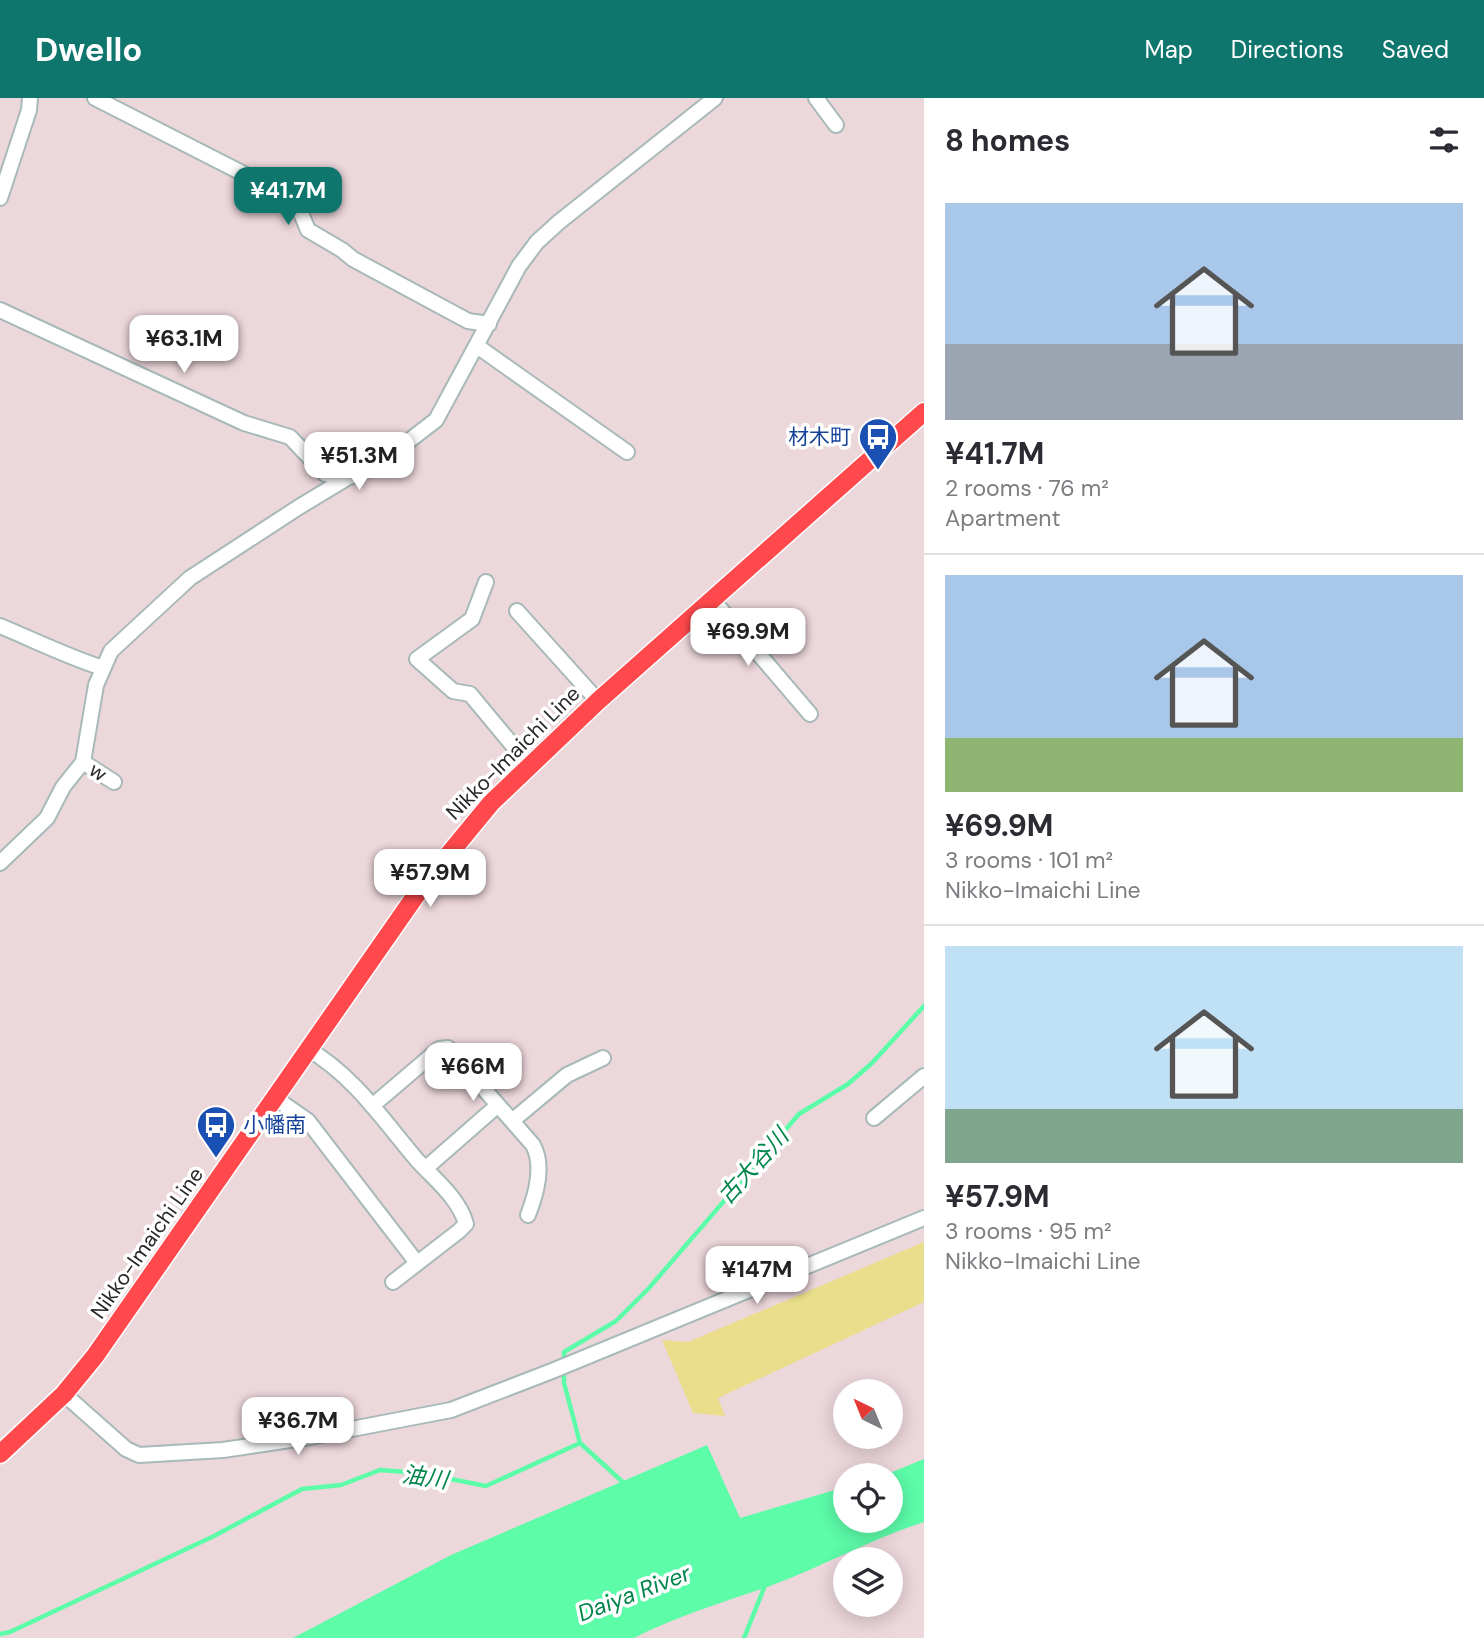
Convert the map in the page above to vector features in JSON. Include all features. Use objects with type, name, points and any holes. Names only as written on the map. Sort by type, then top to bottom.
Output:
[{"type":"main road","name":"Nikko-Imaichi Line","points":[[0,1454],[64,1394],[127,1311],[421,888],[491,803],[712,598],[924,412]]},
{"type":"street","points":[[0,198],[29,110],[30,98]]},
{"type":"street","points":[[95,98],[289,197],[300,211],[308,230],[352,259],[468,321],[489,324]]},
{"type":"street","points":[[3,855],[47,818],[63,787],[83,762],[96,685],[111,651],[190,578],[410,440],[436,420],[519,266],[537,242],[715,98]]},
{"type":"street","points":[[816,98],[836,125]]},
{"type":"street","points":[[0,310],[244,423],[290,437],[324,474],[350,477]]},
{"type":"street","points":[[477,346],[626,452]]},
{"type":"street","points":[[486,582],[472,619],[417,659],[453,691],[470,695],[529,765]]},
{"type":"street","points":[[712,598],[810,714]]},
{"type":"street","points":[[517,611],[598,701]]},
{"type":"street","points":[[0,626],[67,653],[82,662],[103,668]]},
{"type":"street","name":"w","points":[[83,762],[114,782]]},
{"type":"street","points":[[372,1106],[439,1049],[448,1048],[538,1154],[534,1198],[528,1215]]},
{"type":"street","points":[[308,1049],[350,1080],[437,1178],[464,1216],[466,1224],[393,1282]]},
{"type":"street","points":[[512,1121],[567,1075],[603,1058]]},
{"type":"street","points":[[874,1118],[924,1076]]},
{"type":"street","points":[[275,1098],[308,1121],[418,1263]]},
{"type":"street","points":[[426,1168],[498,1105]]},
{"type":"street","points":[[64,1394],[126,1449],[139,1455],[223,1450],[310,1437],[450,1410],[552,1371],[924,1218]]},
{"type":"shaded area","points":[[924,1242],[924,1302],[718,1398],[725,1416],[693,1413],[662,1340],[688,1342]]},
{"type":"water","name":"Daiya River","points":[[707,1445],[740,1518],[833,1491],[833,1533],[895,1533],[862,1547],[833,1547],[833,1559],[634,1638],[293,1638],[451,1555]]},
{"type":"water","points":[[924,1459],[924,1522],[903,1530],[903,1468]]},
{"type":"waterway","name":"古大谷川","points":[[580,1443],[564,1383],[564,1352],[616,1321],[649,1288],[799,1114],[848,1084],[872,1063],[924,1006]]},
{"type":"waterway","name":"油川","points":[[580,1443],[626,1485]]},
{"type":"waterway","name":"油川","points":[[0,1634],[10,1632],[214,1536],[302,1489],[341,1485],[380,1470],[420,1473],[486,1486],[580,1443]]},
{"type":"waterway","points":[[744,1638],[764,1588],[762,1585]]},
{"type":"place","name":"材木町","points":[[878,471]]},
{"type":"place","name":"小幡南","points":[[216,1159]]}]
